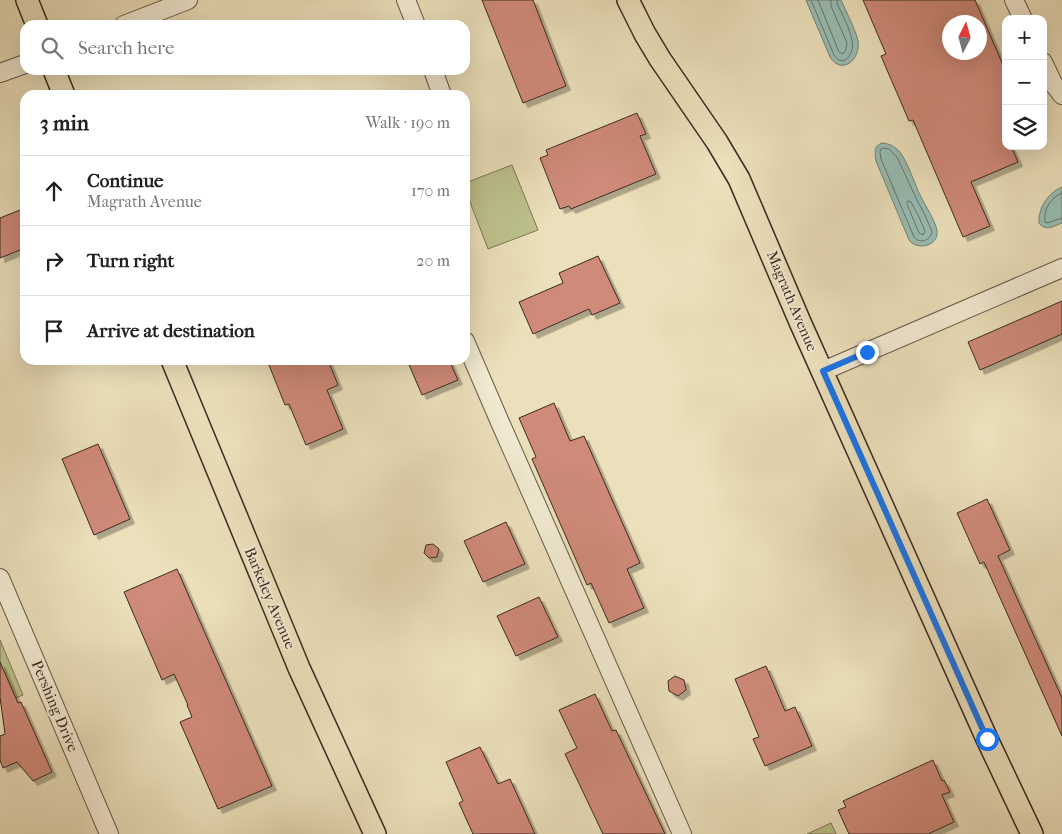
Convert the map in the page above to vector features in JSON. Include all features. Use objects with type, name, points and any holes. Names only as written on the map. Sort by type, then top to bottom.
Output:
[{"type":"main road","points":[[27,0],[35,20]]},
{"type":"main road","name":"Magrath Avenue","points":[[628,0],[645,34],[736,173],[987,739],[1032,834]]},
{"type":"main road","points":[[56,75],[62,90]]},
{"type":"main road","name":"Barkeley Avenue","points":[[174,365],[299,668],[375,834]]},
{"type":"street","points":[[137,20],[188,0]]},
{"type":"street","points":[[406,0],[414,20]]},
{"type":"street","points":[[1014,0],[1021,15]]},
{"type":"street","points":[[0,74],[20,66]]},
{"type":"street","points":[[1047,70],[1062,95]]},
{"type":"street","points":[[435,75],[440,90]]},
{"type":"street","points":[[823,371],[1062,268]]},
{"type":"street","points":[[470,353],[682,834]]},
{"type":"street","name":"Pershing Drive","points":[[0,578],[110,834]]},
{"type":"green space","points":[[512,165],[538,230],[488,249],[470,202],[470,181]]},
{"type":"green space","points":[[0,640],[23,695],[0,704]]},
{"type":"green space","points":[[831,823],[836,834],[807,834]]},
{"type":"water","points":[[806,0],[841,0],[858,41],[857,54],[850,63],[840,65],[835,63],[830,57]]},
{"type":"water","points":[[883,143],[897,149],[902,156],[933,218],[937,236],[935,240],[927,245],[917,245],[909,240],[876,161],[876,147]]},
{"type":"water","points":[[1062,187],[1062,223],[1050,228],[1044,227],[1039,223],[1042,207],[1052,193]]},
{"type":"building","points":[[482,0],[533,0],[566,86],[523,103]]},
{"type":"building","points":[[863,0],[975,0],[981,15],[942,15],[942,60],[987,60],[987,28],[1002,63],[1002,150],[1013,150],[1018,162],[971,182],[990,226],[963,237],[913,120],[909,121],[881,56],[886,54]]},
{"type":"building","points":[[637,113],[646,134],[640,136],[656,174],[571,209],[569,206],[560,209],[540,158],[548,155],[546,150]]},
{"type":"building","points":[[20,210],[20,250],[0,258],[0,218]]},
{"type":"building","points":[[598,256],[620,303],[592,315],[589,309],[533,334],[519,302],[563,283],[559,273]]},
{"type":"building","points":[[1062,301],[1062,334],[980,370],[968,342]]},
{"type":"building","points":[[269,365],[330,365],[338,385],[327,390],[343,429],[306,445],[289,404],[285,405]]},
{"type":"building","points":[[409,365],[451,365],[458,380],[422,395]]},
{"type":"building","points":[[554,403],[570,441],[584,436],[640,563],[627,569],[644,608],[609,623],[591,583],[587,585],[532,459],[536,457],[519,418]]},
{"type":"building","points":[[98,444],[130,519],[94,535],[62,459]]},
{"type":"building","points":[[987,499],[1010,550],[998,556],[1062,698],[1062,736],[984,562],[980,564],[957,513]]},
{"type":"building","points":[[506,522],[525,564],[483,582],[464,541]]},
{"type":"building","points":[[433,544],[439,549],[437,557],[429,558],[424,553],[426,545]]},
{"type":"building","points":[[177,569],[272,786],[218,809],[180,722],[192,717],[188,705],[174,674],[162,680],[124,592]]},
{"type":"building","points":[[539,597],[558,637],[516,656],[497,616]]},
{"type":"building","points":[[0,662],[18,703],[21,702],[52,772],[33,781],[17,762],[3,768],[0,760],[0,736],[5,734],[0,697]]},
{"type":"building","points":[[766,666],[785,711],[795,707],[812,746],[765,766],[753,739],[759,737],[735,679]]},
{"type":"building","points":[[675,676],[684,680],[686,690],[678,696],[669,691],[668,681]]},
{"type":"building","points":[[595,694],[612,731],[616,730],[665,834],[603,834],[565,754],[577,748],[559,710]]},
{"type":"building","points":[[480,747],[498,784],[510,779],[535,834],[473,834],[459,803],[463,801],[446,762]]},
{"type":"building","points":[[933,760],[942,781],[944,780],[950,792],[942,795],[954,822],[928,834],[849,834],[838,810],[846,807],[843,801]]},
{"type":"route","points":[[867,352],[823,371],[987,739]]}]
